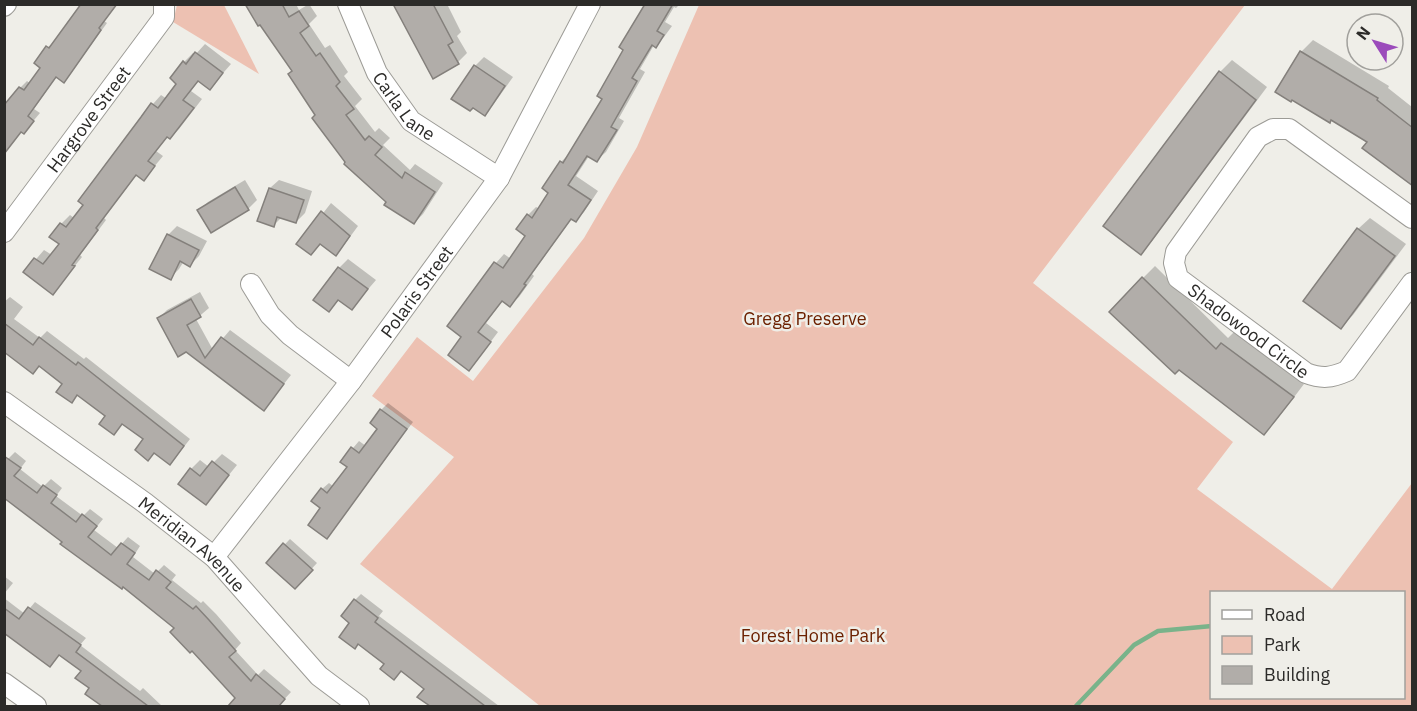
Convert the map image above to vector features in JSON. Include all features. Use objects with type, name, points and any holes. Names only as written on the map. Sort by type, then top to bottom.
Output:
[{"type":"street","name":"Hargrove Street","points":[[4,232],[164,17],[164,4]]},
{"type":"street","name":"Carla Lane","points":[[348,4],[376,73],[411,121],[499,178]]},
{"type":"street","name":"Polaris Street","points":[[214,557],[351,381],[499,178],[590,4]]},
{"type":"street","name":"Shadowood Circle","points":[[1413,218],[1289,129],[1273,129],[1258,137],[1176,252],[1174,263],[1178,278],[1306,373],[1320,378],[1335,377],[1347,371],[1413,283]]},
{"type":"street","points":[[251,284],[270,315],[290,335],[351,381]]},
{"type":"street","name":"Meridian Avenue","points":[[4,402],[146,503],[214,557],[319,676],[359,706]]},
{"type":"street","points":[[4,683],[36,706]]},
{"type":"green space","points":[[177,5],[224,5],[259,74],[173,22]]},
{"type":"green space","name":"Gregg Preserve","points":[[699,5],[1245,5],[1033,283],[1233,442],[1197,489],[1332,589],[1412,483],[1412,706],[540,706],[360,564],[454,457],[372,396],[417,337],[473,381],[584,238],[637,147]]},
{"type":"building","points":[[81,4],[117,4],[64,83],[56,77],[28,116],[34,121],[24,134],[21,132],[4,154],[4,105],[19,87],[24,90],[40,68],[34,63],[46,46],[49,48]]},
{"type":"building","points":[[245,4],[282,4],[289,17],[299,11],[309,26],[300,33],[316,56],[320,53],[340,82],[336,86],[354,109],[346,115],[365,140],[369,136],[382,147],[375,155],[402,178],[405,172],[435,192],[414,224],[384,205],[386,202],[344,164],[345,162],[312,118],[315,115],[288,74],[292,71],[260,25],[258,26]]},
{"type":"building","points":[[393,4],[433,4],[453,42],[448,45],[459,64],[433,79]]},
{"type":"building","points":[[645,4],[673,4],[657,31],[664,35],[656,48],[652,45],[632,78],[637,81],[611,127],[617,130],[597,162],[587,156],[568,185],[591,200],[576,222],[571,219],[510,307],[502,301],[478,332],[491,342],[469,371],[448,355],[461,337],[447,326],[494,262],[503,268],[525,236],[516,229],[527,214],[532,218],[548,193],[542,188],[560,161],[563,163],[602,99],[597,96],[623,50],[619,47]]},
{"type":"building","points":[[1300,51],[1378,98],[1377,100],[1413,128],[1413,186],[1362,148],[1367,142],[1331,120],[1330,123],[1275,92]]},
{"type":"building","points":[[195,52],[223,73],[210,90],[198,81],[183,100],[194,108],[170,139],[167,137],[148,161],[155,166],[144,181],[136,175],[96,228],[98,230],[72,265],[75,266],[53,295],[23,272],[34,258],[43,264],[59,244],[49,237],[60,223],[66,227],[83,205],[78,201],[151,103],[158,108],[176,84],[170,78],[183,61],[186,64]]},
{"type":"building","points":[[474,65],[505,86],[485,116],[473,108],[470,111],[451,99]]},
{"type":"building","points":[[1219,71],[1256,100],[1141,255],[1103,226]]},
{"type":"building","points":[[235,187],[249,210],[211,233],[197,210]]},
{"type":"building","points":[[269,188],[304,200],[296,223],[277,217],[274,227],[257,221]]},
{"type":"building","points":[[321,211],[350,236],[336,256],[320,244],[311,255],[296,244]]},
{"type":"building","points":[[1357,228],[1395,256],[1341,329],[1303,301]]},
{"type":"building","points":[[167,234],[199,250],[190,267],[180,261],[171,280],[149,269]]},
{"type":"building","points":[[338,267],[368,289],[352,310],[338,300],[329,312],[313,300]]},
{"type":"building","points":[[1142,277],[1216,349],[1221,343],[1294,397],[1264,435],[1179,370],[1175,374],[1109,312]]},
{"type":"building","points":[[191,299],[201,317],[187,325],[205,358],[221,337],[284,384],[264,411],[186,352],[178,357],[157,318]]},
{"type":"building","points":[[4,323],[33,345],[39,337],[76,365],[78,362],[184,446],[170,465],[154,453],[148,461],[135,450],[143,439],[122,424],[114,435],[99,424],[105,416],[77,395],[72,403],[56,392],[62,384],[39,366],[33,374],[4,352]]},
{"type":"building","points":[[380,409],[407,429],[327,539],[308,525],[320,508],[311,501],[321,488],[327,493],[347,467],[340,462],[351,447],[359,453],[377,429],[370,423]]},
{"type":"building","points":[[4,456],[21,468],[14,476],[37,493],[43,485],[57,495],[51,503],[76,522],[82,514],[97,526],[88,537],[111,555],[121,543],[135,553],[127,564],[149,580],[156,570],[171,582],[166,588],[193,609],[196,606],[209,620],[236,651],[229,657],[251,681],[256,674],[285,699],[279,706],[228,706],[235,698],[192,651],[190,653],[170,632],[174,628],[123,587],[122,589],[60,544],[62,542],[4,498]]},
{"type":"building","points":[[212,461],[229,475],[206,505],[178,484],[190,468],[200,476]]},
{"type":"building","points":[[283,543],[313,570],[295,589],[266,563]]},
{"type":"building","points":[[354,599],[378,618],[375,622],[485,706],[430,706],[417,697],[424,689],[401,671],[394,680],[380,669],[384,664],[358,644],[355,649],[339,637],[349,623],[341,616]]},
{"type":"building","points":[[28,607],[81,645],[76,652],[148,706],[102,706],[85,694],[89,688],[75,678],[81,671],[59,655],[50,667],[4,633],[4,608],[19,619]]},
{"type":"waterway","points":[[1076,706],[1134,645],[1158,631],[1210,626]]},
{"type":"park label","name":"Forest Home Park","points":[[813,635]]}]
